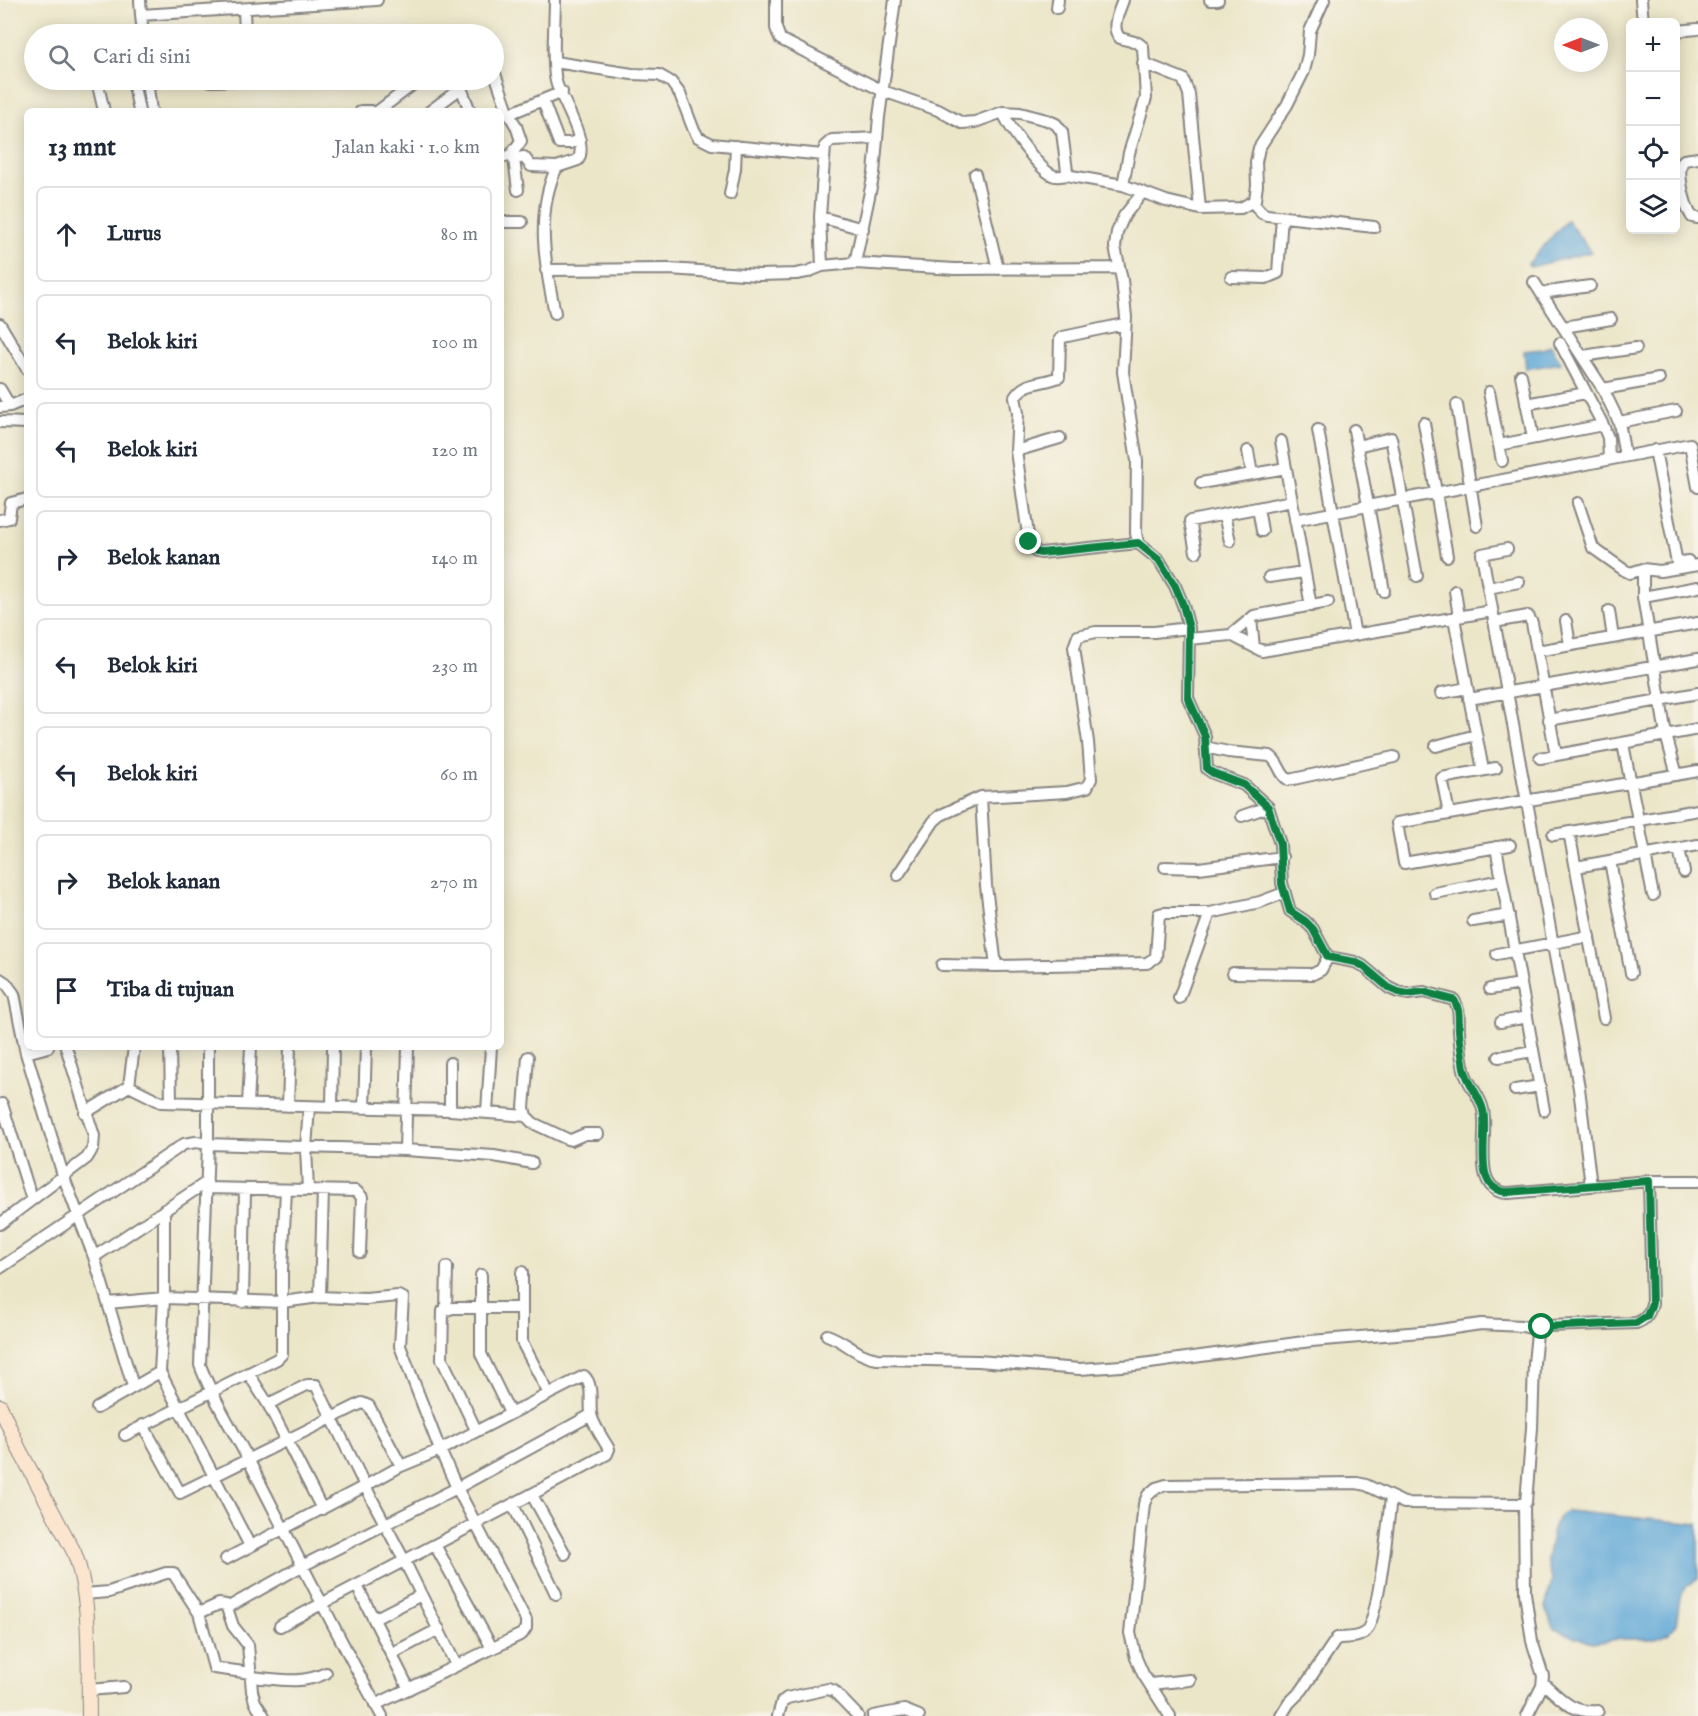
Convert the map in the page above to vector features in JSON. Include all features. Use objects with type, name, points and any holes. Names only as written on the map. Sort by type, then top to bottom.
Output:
[{"type":"street","points":[[140,0],[142,24]]},
{"type":"street","points":[[141,15],[377,0]]},
{"type":"street","points":[[508,157],[524,157],[531,166],[557,167],[580,157],[582,152],[580,140],[555,77],[555,0]]},
{"type":"street","points":[[776,0],[776,28],[780,39],[884,91],[938,110],[962,123],[975,122],[1003,112],[1020,113],[1056,124],[1062,132],[1069,175]]},
{"type":"street","points":[[855,263],[874,173],[895,0]]},
{"type":"street","points":[[1122,185],[1146,98],[1143,47],[1138,43],[1117,37],[1116,21],[1123,0]]},
{"type":"street","points":[[1210,0],[1218,0]]},
{"type":"street","points":[[1003,112],[1012,130],[1046,171],[1054,176],[1069,175],[1122,185],[1166,201],[1200,209],[1241,208],[1253,203],[1256,196],[1256,162],[1259,148],[1287,105],[1304,71],[1310,31],[1324,0]]},
{"type":"street","points":[[1641,0],[1643,18]]},
{"type":"street","points":[[244,9],[245,24]]},
{"type":"street","points":[[1680,31],[1698,29]]},
{"type":"street","points":[[555,62],[632,74],[659,75],[671,82],[680,93],[698,137],[712,144],[824,155]]},
{"type":"street","points":[[1143,63],[1183,79],[1190,93],[1200,209]]},
{"type":"street","points":[[99,90],[103,108]]},
{"type":"street","points":[[134,90],[138,108]]},
{"type":"street","points":[[148,90],[151,108]]},
{"type":"street","points":[[382,108],[406,90]]},
{"type":"street","points":[[433,108],[453,90]]},
{"type":"street","points":[[462,90],[470,108]]},
{"type":"street","points":[[501,90],[521,141],[508,157]]},
{"type":"street","points":[[509,114],[562,92]]},
{"type":"street","points":[[543,101],[558,143],[580,140]]},
{"type":"street","points":[[822,266],[820,217],[825,146],[829,141],[877,138]]},
{"type":"street","points":[[730,194],[735,169],[736,146]]},
{"type":"street","points":[[508,157],[518,190]]},
{"type":"street","points":[[1698,158],[1684,160],[1680,168],[1688,210],[1692,217],[1698,218]]},
{"type":"street","points":[[555,313],[546,270],[544,231],[547,197],[557,167]]},
{"type":"street","points":[[975,174],[998,269]]},
{"type":"street","points":[[1138,543],[1136,533],[1137,460],[1123,372],[1125,300],[1115,247],[1117,232],[1124,216],[1143,192]]},
{"type":"street","points":[[1253,203],[1262,213],[1374,227]]},
{"type":"street","points":[[1231,277],[1260,279],[1272,277],[1278,273],[1282,216]]},
{"type":"street","points":[[820,217],[863,229]]},
{"type":"street","points":[[504,222],[522,222]]},
{"type":"street","points":[[546,270],[669,269],[759,275],[807,272],[822,266],[855,263],[998,269],[1118,268]]},
{"type":"street","points":[[1534,282],[1603,389],[1619,422],[1625,456]]},
{"type":"street","points":[[1541,293],[1590,286]]},
{"type":"street","points":[[1564,327],[1611,319]]},
{"type":"street","points":[[0,324],[24,364]]},
{"type":"street","points":[[1124,324],[1060,339],[1059,376],[1030,383],[1023,387],[1016,397],[1018,413],[1016,451],[1029,542],[1036,552],[1138,543],[1155,555],[1179,595],[1189,634],[1188,698],[1205,736],[1207,769],[1209,772],[1244,785],[1268,807],[1276,826],[1282,857],[1284,893],[1290,911],[1313,929],[1328,957]]},
{"type":"street","points":[[1560,343],[1603,425],[1608,438],[1609,459]]},
{"type":"street","points":[[1583,356],[1636,348]]},
{"type":"street","points":[[1521,375],[1533,438]]},
{"type":"street","points":[[1603,389],[1659,379]]},
{"type":"street","points":[[0,389],[5,407],[24,400]]},
{"type":"street","points":[[1490,392],[1502,461]]},
{"type":"street","points":[[1526,404],[1586,393]]},
{"type":"street","points":[[1457,405],[1478,526]]},
{"type":"street","points":[[1619,422],[1676,411]]},
{"type":"street","points":[[0,422],[24,423]]},
{"type":"street","points":[[1424,423],[1447,555]]},
{"type":"street","points":[[1499,445],[1603,425]]},
{"type":"street","points":[[1317,430],[1355,635]]},
{"type":"street","points":[[1354,430],[1384,591]]},
{"type":"street","points":[[1016,451],[1060,438]]},
{"type":"street","points":[[1357,446],[1391,438],[1417,576]]},
{"type":"street","points":[[1281,441],[1311,606]]},
{"type":"street","points":[[1295,520],[1690,444],[1698,487]]},
{"type":"street","points":[[1655,450],[1677,563],[1698,559]]},
{"type":"street","points":[[1248,451],[1252,474]]},
{"type":"street","points":[[1201,483],[1286,468]]},
{"type":"street","points":[[0,520],[9,518],[12,503],[24,500]]},
{"type":"street","points":[[1196,552],[1190,521],[1292,501]]},
{"type":"street","points":[[1578,502],[1593,548],[1630,573],[1643,569],[1660,571],[1698,565]]},
{"type":"street","points":[[1258,508],[1262,531]]},
{"type":"street","points":[[1224,515],[1230,541]]},
{"type":"street","points":[[1507,549],[1482,554],[1579,1088],[1591,1186]]},
{"type":"street","points":[[1643,569],[1649,632],[1666,735],[1677,775]]},
{"type":"street","points":[[1269,577],[1305,572]]},
{"type":"street","points":[[1488,588],[1519,582]]},
{"type":"street","points":[[1644,597],[1698,587]]},
{"type":"street","points":[[1455,591],[1468,694],[1483,770]]},
{"type":"street","points":[[1231,635],[1254,616],[1328,602]]},
{"type":"street","points":[[1609,611],[1613,638]]},
{"type":"street","points":[[898,876],[934,821],[941,815],[981,797],[1067,792],[1088,788],[1090,783],[1088,742],[1074,647],[1078,636],[1096,632],[1231,635],[1262,651],[1457,618],[1528,616],[1532,623],[1556,755]]},
{"type":"street","points":[[1251,619],[1254,647]]},
{"type":"street","points":[[1566,621],[1570,645]]},
{"type":"street","points":[[1537,651],[1698,622]]},
{"type":"street","points":[[1441,693],[1506,693],[1698,659]]},
{"type":"street","points":[[1550,720],[1697,694],[1698,707]]},
{"type":"street","points":[[1540,758],[1698,729]]},
{"type":"street","points":[[1436,746],[1476,735]]},
{"type":"street","points":[[1623,744],[1653,895]]},
{"type":"street","points":[[1205,747],[1270,756],[1275,760],[1285,778],[1289,780],[1394,757]]},
{"type":"street","points":[[1449,814],[1442,778],[1496,768]]},
{"type":"street","points":[[1510,845],[1404,863],[1397,823],[1698,771]]},
{"type":"street","points":[[981,797],[986,886],[996,966]]},
{"type":"street","points":[[1242,816],[1268,807]]},
{"type":"street","points":[[1553,834],[1698,810]]},
{"type":"street","points":[[1569,832],[1604,1018]]},
{"type":"street","points":[[1576,867],[1698,845]]},
{"type":"street","points":[[1496,847],[1544,1110]]},
{"type":"street","points":[[1679,849],[1684,872]]},
{"type":"street","points":[[1165,867],[1199,868],[1282,857]]},
{"type":"street","points":[[1610,861],[1631,973]]},
{"type":"street","points":[[1435,893],[1502,880]]},
{"type":"street","points":[[942,965],[1147,963],[1156,957],[1159,914],[1210,913],[1260,902],[1284,893]]},
{"type":"street","points":[[1179,998],[1210,913]]},
{"type":"street","points":[[1473,921],[1509,915]]},
{"type":"street","points":[[1497,954],[1589,936]]},
{"type":"street","points":[[1233,973],[1313,974],[1321,970],[1328,957]]},
{"type":"street","points":[[1328,957],[1355,962],[1389,988],[1398,992],[1408,994],[1424,992],[1454,1000],[1459,1012],[1465,1071],[1469,1084],[1483,1107],[1484,1173],[1490,1186],[1500,1192],[1508,1192],[1649,1181],[1698,1181]]},
{"type":"street","points":[[0,979],[14,994],[24,1043]]},
{"type":"street","points":[[1490,989],[1521,984]]},
{"type":"street","points":[[1501,1022],[1527,1017]]},
{"type":"street","points":[[25,1050],[63,1175],[94,1257],[133,1386]]},
{"type":"street","points":[[26,1053],[37,1050]]},
{"type":"street","points":[[0,1224],[87,1158],[93,1148],[94,1136],[67,1050]]},
{"type":"street","points":[[129,1086],[134,1050]]},
{"type":"street","points":[[170,1050],[171,1101]]},
{"type":"street","points":[[208,1050],[207,1185],[200,1365],[282,1529],[382,1716]]},
{"type":"street","points":[[248,1104],[250,1050]]},
{"type":"street","points":[[288,1106],[290,1050]]},
{"type":"street","points":[[332,1107],[333,1050]]},
{"type":"street","points":[[364,1108],[366,1050]]},
{"type":"street","points":[[405,1150],[408,1050]]},
{"type":"street","points":[[486,1112],[491,1050]]},
{"type":"street","points":[[1499,1057],[1533,1051]]},
{"type":"street","points":[[528,1058],[526,1116],[533,1123],[567,1139],[571,1140],[585,1134],[598,1134]]},
{"type":"street","points":[[450,1063],[450,1110]]},
{"type":"street","points":[[85,1113],[129,1086]]},
{"type":"street","points":[[129,1086],[157,1101],[450,1110],[526,1116]]},
{"type":"street","points":[[1515,1090],[1540,1086]]},
{"type":"street","points":[[2,1104],[32,1200]]},
{"type":"street","points":[[308,1190],[306,1148],[309,1107]]},
{"type":"street","points":[[0,1268],[179,1147],[196,1142],[405,1150],[494,1156],[532,1163]]},
{"type":"street","points":[[827,1335],[840,1339],[863,1357],[876,1359],[978,1360],[1080,1369],[1135,1365],[1311,1341],[1433,1331],[1481,1324],[1522,1326],[1539,1330],[1547,1326],[1636,1323],[1647,1316],[1652,1303],[1649,1181]]},
{"type":"street","points":[[94,1257],[164,1209],[207,1185],[286,1190],[349,1190],[360,1193],[362,1204],[360,1252]]},
{"type":"street","points":[[243,1302],[245,1188]]},
{"type":"street","points":[[125,1434],[277,1359],[282,1354],[282,1270],[286,1190]]},
{"type":"street","points":[[320,1297],[323,1190]]},
{"type":"street","points":[[164,1209],[164,1298],[160,1372],[249,1546]]},
{"type":"street","points":[[447,1267],[446,1309],[442,1316],[442,1359],[476,1430]]},
{"type":"street","points":[[522,1272],[521,1337],[524,1348],[549,1394]]},
{"type":"street","points":[[481,1275],[481,1354],[510,1413]]},
{"type":"street","points":[[108,1303],[164,1298],[243,1302],[282,1302],[320,1297],[360,1299],[398,1296],[403,1298],[400,1346],[457,1488],[526,1620],[525,1631],[375,1705]]},
{"type":"street","points":[[446,1309],[522,1308]]},
{"type":"street","points":[[1527,1716],[1542,1683],[1542,1670],[1532,1641],[1525,1593],[1524,1504],[1530,1474],[1534,1363],[1539,1330]]},
{"type":"street","points":[[97,1408],[160,1372]]},
{"type":"street","points":[[248,1373],[268,1404],[322,1509]]},
{"type":"street","points":[[226,1559],[401,1466],[440,1450],[584,1376],[589,1382],[591,1415],[609,1452],[532,1495],[280,1626]]},
{"type":"street","points":[[268,1404],[307,1385],[318,1387],[365,1486],[456,1665]]},
{"type":"street","points":[[143,1425],[180,1493],[358,1403],[367,1404],[401,1466]]},
{"type":"street","points":[[0,1406],[19,1449],[79,1563],[84,1594],[89,1716]]},
{"type":"street","points":[[227,1608],[302,1566],[457,1488],[591,1415]]},
{"type":"street","points":[[1170,1716],[1136,1659],[1132,1645],[1131,1626],[1142,1514],[1148,1495],[1156,1488],[1166,1485],[1357,1483],[1404,1503],[1524,1504]]},
{"type":"street","points":[[532,1495],[565,1554]]},
{"type":"street","points":[[1281,1716],[1288,1703],[1302,1690],[1337,1638],[1353,1638],[1365,1633],[1368,1628],[1378,1597],[1391,1498]]},
{"type":"street","points":[[513,1505],[556,1594]]},
{"type":"street","points":[[435,1545],[492,1648]]},
{"type":"street","points":[[84,1594],[109,1592],[166,1573],[173,1573],[199,1613],[214,1668],[251,1675],[310,1680],[326,1673]]},
{"type":"street","points":[[357,1586],[393,1653],[409,1689]]},
{"type":"street","points":[[374,1619],[421,1595]]},
{"type":"street","points":[[199,1613],[219,1604],[226,1605],[233,1626],[248,1646],[255,1702],[264,1716]]},
{"type":"street","points":[[393,1653],[439,1629]]},
{"type":"street","points":[[1150,1684],[1190,1680]]},
{"type":"street","points":[[1542,1683],[1576,1710],[1598,1711]]},
{"type":"street","points":[[89,1690],[124,1687]]},
{"type":"street","points":[[778,1716],[787,1698],[828,1689],[834,1691],[858,1716]]},
{"type":"street","points":[[873,1716],[904,1710],[919,1716]]},
{"type":"water","points":[[1567,220],[1591,252],[1531,267],[1528,264]]},
{"type":"water","points":[[1551,345],[1561,363],[1526,369],[1524,351],[1543,349]]},
{"type":"water","points":[[1567,1511],[1698,1524],[1698,1579],[1687,1586],[1680,1597],[1676,1625],[1669,1633],[1656,1639],[1618,1639],[1592,1643],[1554,1629],[1545,1608],[1552,1580],[1547,1560],[1554,1524]]},
{"type":"route","points":[[1029,542],[1036,552],[1041,553],[1138,543],[1159,560],[1175,586],[1189,628],[1188,698],[1205,736],[1207,769],[1209,772],[1244,785],[1268,807],[1280,844],[1282,884],[1290,911],[1313,929],[1328,957],[1355,962],[1363,966],[1389,988],[1398,992],[1408,994],[1424,992],[1454,1000],[1459,1012],[1465,1071],[1469,1084],[1483,1107],[1485,1118],[1484,1173],[1490,1186],[1500,1192],[1508,1192],[1649,1181],[1652,1303],[1647,1316],[1636,1323],[1542,1327]]}]
